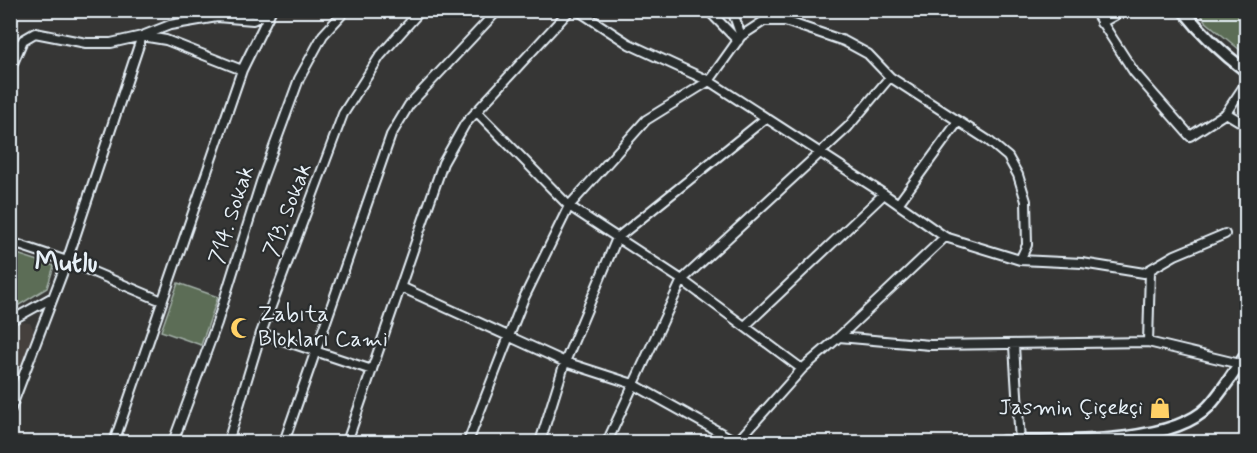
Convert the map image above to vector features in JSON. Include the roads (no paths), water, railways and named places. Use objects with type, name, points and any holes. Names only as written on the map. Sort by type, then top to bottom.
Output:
[{"type":"street","name":"714. Sokak","points":[[173,442],[217,323],[261,182],[298,79],[323,35],[346,10]]},
{"type":"street","name":"713. Sokak","points":[[228,442],[261,333],[343,114],[380,56],[421,10]]},
{"type":"street","points":[[284,442],[391,135],[409,105],[498,10]]},
{"type":"street","points":[[347,442],[443,163],[465,123],[570,10]]},
{"type":"street","points":[[577,10],[629,44],[709,81],[884,194],[945,237],[1020,260],[1082,263],[1144,273],[1175,255],[1225,234]]},
{"type":"street","points":[[708,10],[739,38]]},
{"type":"street","points":[[732,10],[739,38]]},
{"type":"street","points":[[764,21],[767,10]]},
{"type":"street","points":[[1094,10],[1134,72],[1190,136],[1226,113],[1246,83]]},
{"type":"street","points":[[1101,23],[1124,10]]},
{"type":"street","points":[[1183,10],[1224,54],[1246,71]]},
{"type":"street","points":[[10,70],[21,45],[35,33],[86,43],[111,43],[142,36],[170,25],[218,14],[253,20],[271,12]]},
{"type":"street","points":[[114,442],[242,70],[271,12]]},
{"type":"street","points":[[468,442],[523,300],[568,206],[646,120],[709,81],[739,38],[764,21],[785,21],[844,40],[868,54],[890,77],[957,123],[989,141],[1008,157],[1018,175],[1026,201],[1027,245],[1020,260]]},
{"type":"street","points":[[142,36],[166,40],[242,70]]},
{"type":"street","points":[[10,411],[67,261],[142,36]]},
{"type":"street","points":[[10,42],[21,45]]},
{"type":"street","points":[[608,442],[682,279],[848,127],[890,77]]},
{"type":"street","points":[[476,111],[568,206],[682,279],[802,369]]},
{"type":"street","points":[[1226,113],[1246,125]]},
{"type":"street","points":[[540,442],[565,362],[617,238],[766,118]]},
{"type":"street","points":[[898,204],[957,123]]},
{"type":"street","points":[[745,326],[884,194]]},
{"type":"street","points":[[401,287],[565,362],[633,384],[737,442],[802,369],[945,237]]},
{"type":"street","points":[[10,242],[67,261],[162,301]]},
{"type":"street","points":[[1148,342],[1150,271]]},
{"type":"street","points":[[10,321],[53,297]]},
{"type":"street","points":[[261,333],[372,370]]},
{"type":"street","points":[[839,337],[930,345],[1014,346],[1148,342],[1243,360],[1207,409],[1172,428],[1092,441],[1003,442]]},
{"type":"street","points":[[1014,346],[1020,442]]},
{"type":"place","name":"Zabıta Blokları Cami","points":[[241,328]]},
{"type":"place","name":"Jasmin Çiçekçi","points":[[1160,408]]},
{"type":"district","name":"Mutlu","points":[[66,263]]}]
